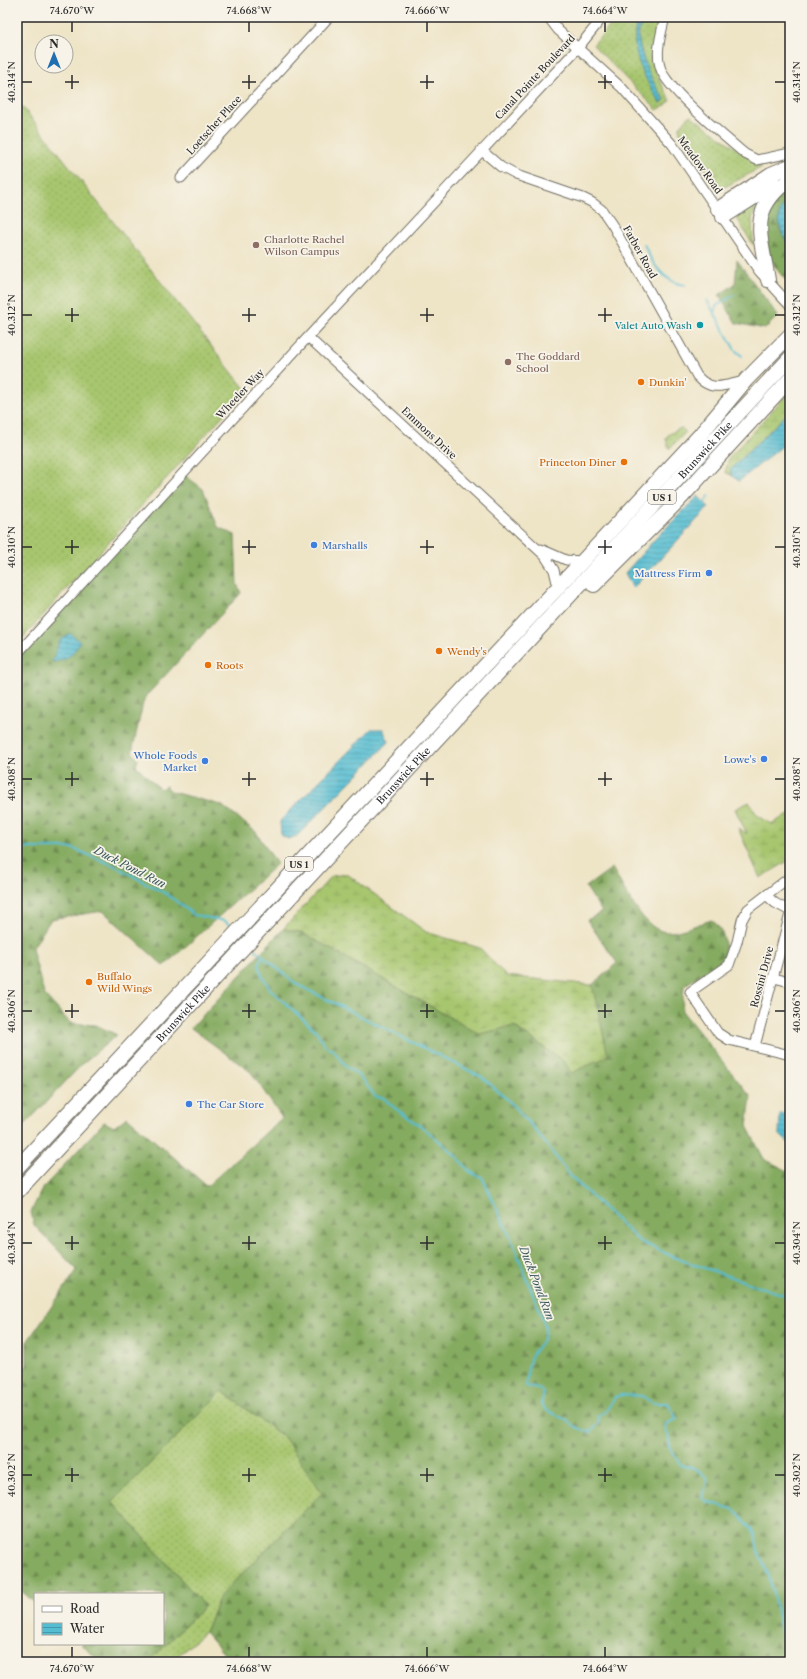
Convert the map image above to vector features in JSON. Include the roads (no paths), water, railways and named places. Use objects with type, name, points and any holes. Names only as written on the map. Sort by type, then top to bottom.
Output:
[{"type":"highway","points":[[721,213],[770,174],[790,166]]},
{"type":"highway","points":[[721,213],[771,186],[790,178]]},
{"type":"highway","points":[[768,280],[760,233],[760,218],[769,197],[790,178]]},
{"type":"highway","name":"Brunswick Pike","points":[[17,1168],[700,435],[746,380],[790,335]]},
{"type":"highway","name":"Brunswick Pike","points":[[17,1192],[790,358]]},
{"type":"highway","points":[[533,635],[585,594],[679,500],[790,379]]},
{"type":"street","name":"Loetscher Place","points":[[181,178],[329,17]]},
{"type":"street","name":"Meadow Road","points":[[548,17],[558,30],[622,88],[672,144],[721,213],[759,271],[789,304]]},
{"type":"street","name":"Canal Pointe Boulevard","points":[[481,150],[578,48],[603,17]]},
{"type":"street","points":[[665,17],[659,49],[662,71],[682,96],[745,154],[757,160],[790,153]]},
{"type":"street","name":"Farber Road","points":[[481,150],[510,172],[583,198],[602,210],[613,226],[697,376],[704,384],[715,388],[746,380]]},
{"type":"street","name":"Wheeler Way","points":[[17,654],[481,150]]},
{"type":"street","name":"Emmons Drive","points":[[308,337],[545,556],[554,570],[558,587]]},
{"type":"street","name":"Emmons Drive","points":[[534,546],[566,560],[583,561]]},
{"type":"street","points":[[790,877],[748,909],[742,920],[730,965],[690,992],[718,1033],[729,1040],[790,1055]]},
{"type":"street","points":[[766,895],[790,911]]},
{"type":"street","name":"Rossini Drive","points":[[754,1046],[774,978],[790,914]]},
{"type":"street","points":[[774,978],[790,982]]},
{"type":"water","points":[[638,17],[643,17],[638,36],[643,57],[652,79],[665,100],[660,103],[648,83],[636,51],[635,29]]},
{"type":"water","points":[[790,199],[790,246],[780,228],[779,215],[784,204]]},
{"type":"water","points":[[790,411],[790,440],[739,481],[731,475],[731,469]]},
{"type":"water","points":[[698,496],[709,507],[633,588],[625,573],[655,539]]},
{"type":"water","points":[[70,633],[80,642],[69,656],[62,660],[52,662],[59,642]]},
{"type":"water","points":[[371,729],[383,729],[389,742],[297,836],[288,839],[281,835],[280,821]]},
{"type":"water","points":[[790,1112],[790,1144],[779,1134],[780,1114]]},
{"type":"waterway","points":[[644,244],[650,258],[659,270],[671,280],[685,285]]},
{"type":"waterway","points":[[715,312],[716,306],[734,295]]},
{"type":"waterway","points":[[707,300],[735,350],[742,356]]},
{"type":"waterway","points":[[704,503],[709,496]]},
{"type":"waterway","name":"Duck Pond Run","points":[[17,848],[72,848],[115,866],[168,895],[194,915],[225,921],[229,925]]},
{"type":"waterway","points":[[256,950],[296,984],[482,1077],[509,1101],[536,1131],[572,1178],[639,1241],[678,1259],[790,1297]]},
{"type":"waterway","name":"Duck Pond Run","points":[[262,955],[259,965],[262,975],[270,989],[317,1032],[324,1045],[334,1051],[347,1067],[360,1077],[376,1097],[384,1098],[396,1109],[432,1135],[454,1154],[469,1171],[482,1177],[513,1243],[545,1325],[545,1335],[542,1342],[532,1355],[529,1362],[526,1386],[542,1390],[544,1394],[541,1403],[545,1409],[581,1430],[591,1432],[599,1422],[598,1416],[606,1411],[615,1397],[621,1395],[642,1396],[653,1403],[668,1403],[677,1419],[667,1423],[665,1426],[669,1438],[669,1447],[681,1465],[700,1471],[708,1480],[702,1497],[706,1501],[735,1510],[755,1534],[758,1551],[769,1576],[788,1662]]},
{"type":"place","name":"Charlotte Rachel Wilson Campus","points":[[256,245]]},
{"type":"place","name":"Valet Auto Wash","points":[[700,325]]},
{"type":"place","name":"The Goddard School","points":[[508,362]]},
{"type":"place","name":"Dunkin'","points":[[641,382]]},
{"type":"place","name":"Princeton Diner","points":[[624,462]]},
{"type":"place","name":"Marshalls","points":[[314,545]]},
{"type":"place","name":"Mattress Firm","points":[[709,573]]},
{"type":"place","name":"Wendy's","points":[[439,651]]},
{"type":"place","name":"Roots","points":[[208,665]]},
{"type":"place","name":"Lowe's","points":[[764,759]]},
{"type":"place","name":"Whole Foods Market","points":[[205,761]]},
{"type":"place","name":"Buffalo Wild Wings","points":[[89,982]]},
{"type":"place","name":"The Car Store","points":[[189,1104]]}]
